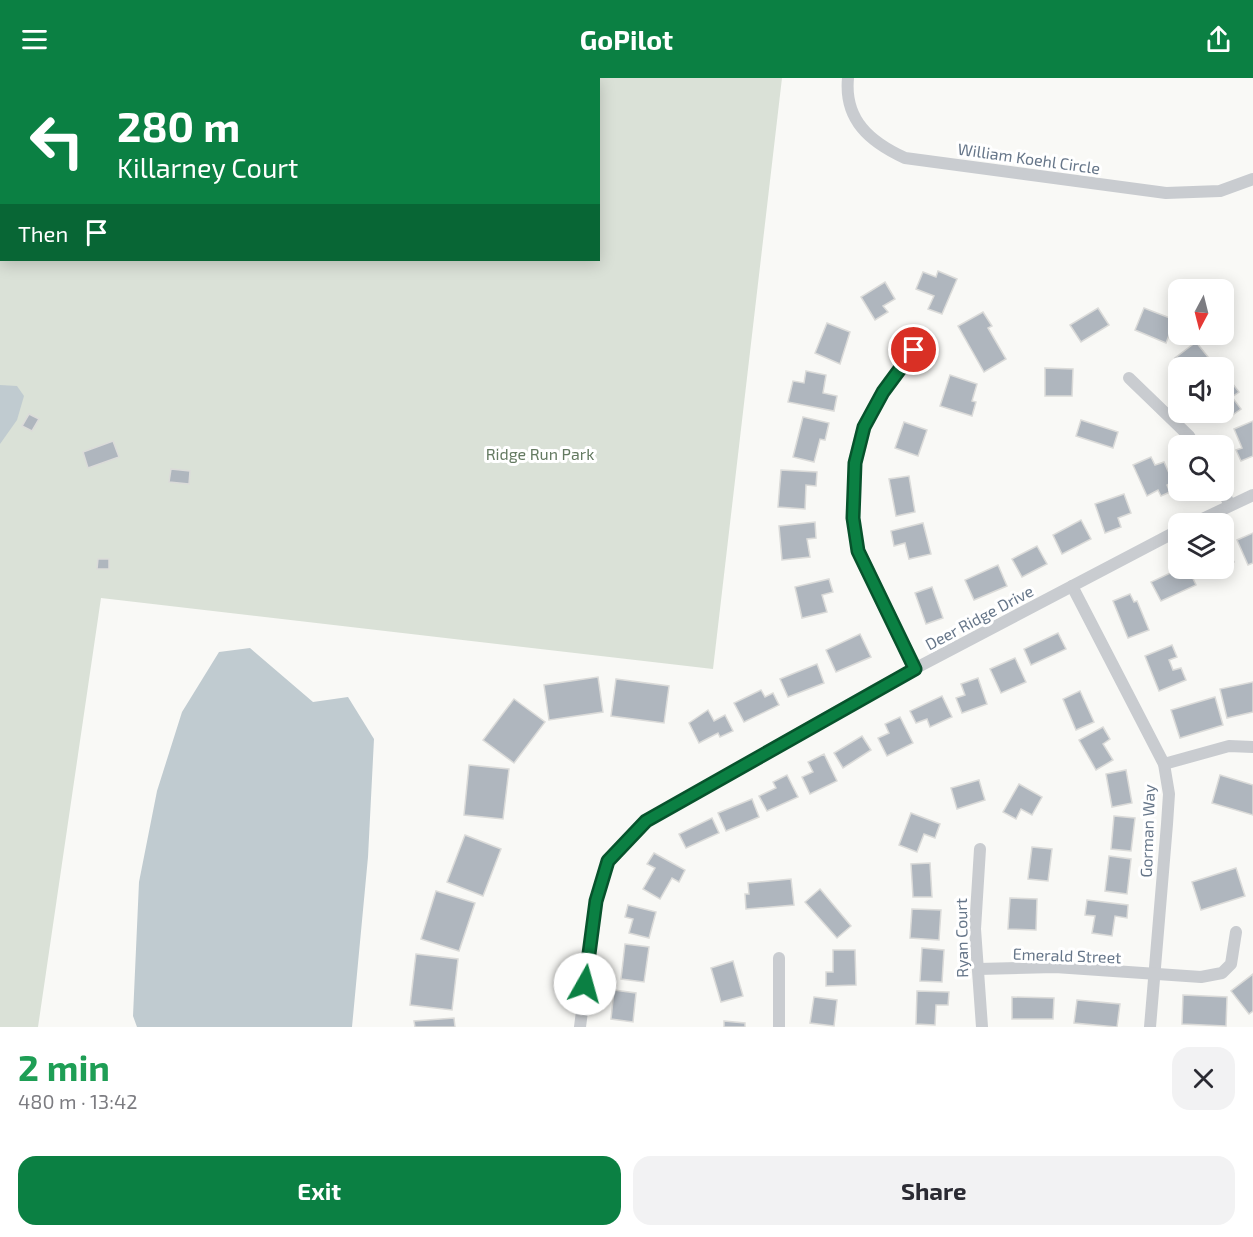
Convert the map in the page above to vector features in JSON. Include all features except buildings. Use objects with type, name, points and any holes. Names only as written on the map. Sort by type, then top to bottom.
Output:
[{"type":"street","name":"William Koehl Circle","points":[[848,78],[847,92],[851,111],[860,129],[889,151],[905,158],[1166,193],[1220,191],[1253,179]]},
{"type":"street","points":[[914,350],[883,392],[864,427],[855,463],[853,518],[858,551],[915,669]]},
{"type":"street","points":[[1129,378],[1188,435]]},
{"type":"street","points":[[1214,513],[1253,495]]},
{"type":"street","points":[[1228,501],[1230,505]]},
{"type":"street","name":"Deer Ridge Drive","points":[[580,1027],[596,901],[608,861],[646,821],[915,669],[1168,536]]},
{"type":"street","name":"Gorman Way","points":[[1072,586],[1164,764],[1169,795],[1168,814],[1150,1027]]},
{"type":"street","points":[[1164,764],[1229,746],[1253,747]]},
{"type":"street","name":"Ryan Court","points":[[980,849],[975,929],[982,1027]]},
{"type":"street","name":"Emerald Street","points":[[978,969],[1055,967],[1154,976],[1201,977],[1222,973],[1231,963],[1236,932]]},
{"type":"street","points":[[779,958],[779,1027]]},
{"type":"green space","name":"Ridge Run Park","points":[[600,78],[782,78],[713,669],[101,598],[38,1027],[0,1027],[0,261],[600,261]]},
{"type":"shaded area","points":[[0,385],[17,386],[24,396],[17,420],[0,444]]},
{"type":"shaded area","points":[[250,648],[313,702],[348,697],[374,739],[368,857],[352,1027],[137,1027],[133,1016],[139,882],[157,791],[182,712],[219,652]]},
{"type":"route","points":[[585,984],[596,901],[608,861],[646,821],[915,669],[858,551],[853,518],[855,463],[864,427],[883,392],[914,350]]}]
